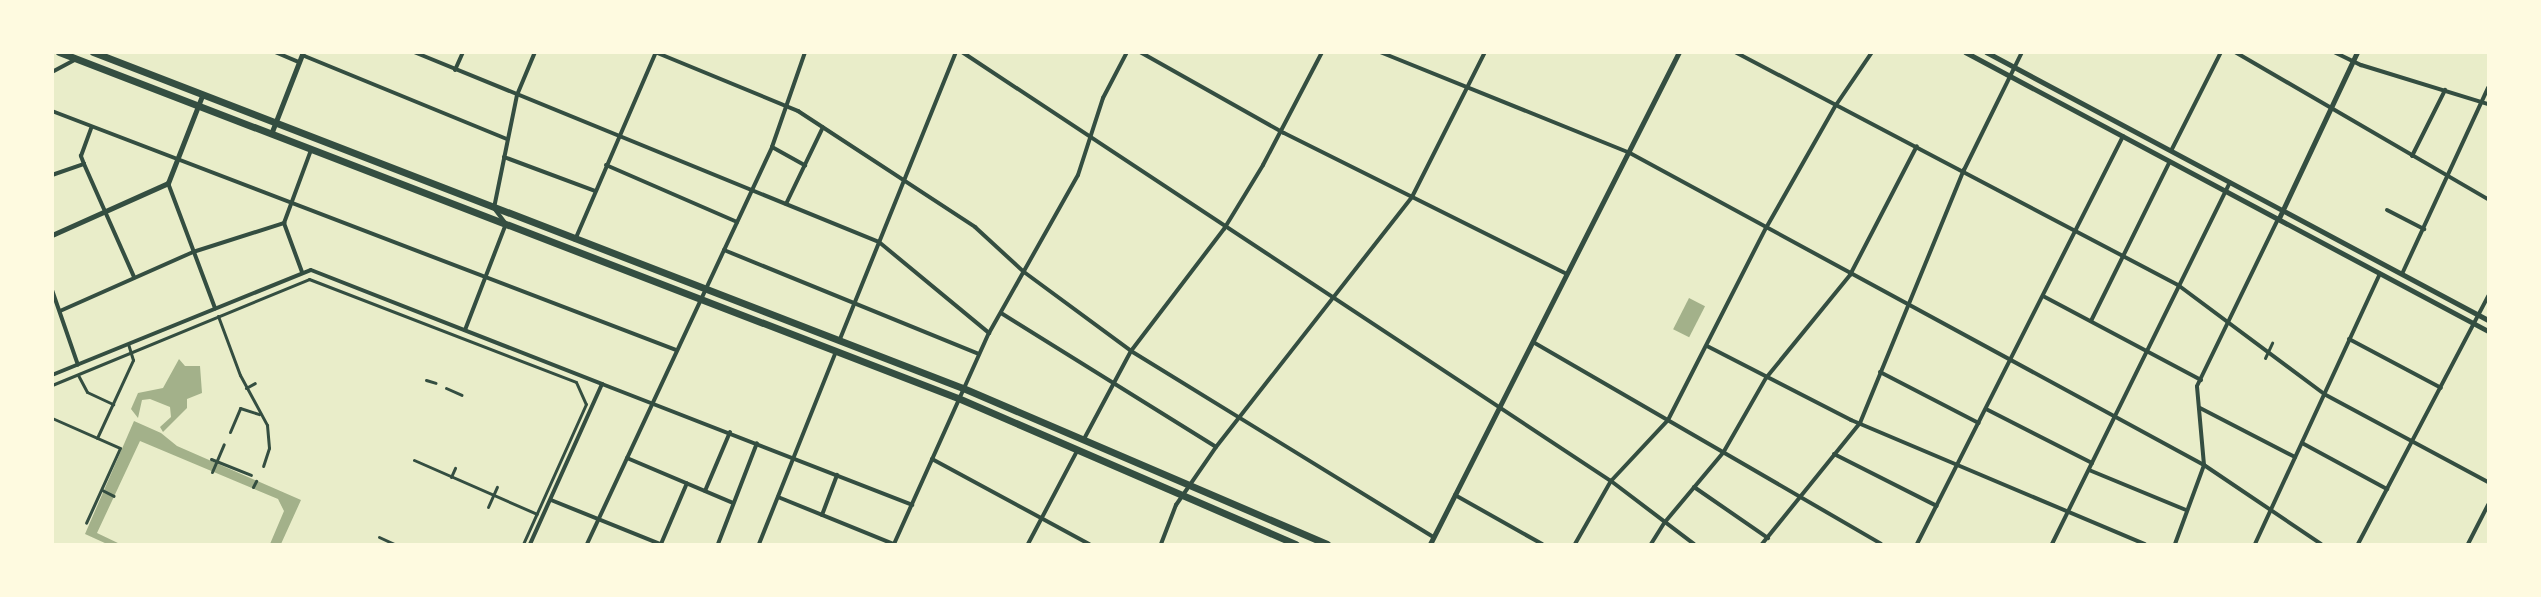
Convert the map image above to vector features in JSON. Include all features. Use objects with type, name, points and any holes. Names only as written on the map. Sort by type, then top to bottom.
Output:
[{"type":"highway","points":[[59,52],[958,398],[1280,542],[1296,544]]},
{"type":"highway","points":[[93,52],[113,56],[202,96],[963,388],[1327,544]]},
{"type":"street","points":[[275,52],[301,57],[507,139]]},
{"type":"street","points":[[414,52],[879,242],[989,333]]},
{"type":"street","points":[[455,70],[463,52]]},
{"type":"street","points":[[465,330],[506,224],[494,208],[518,95],[534,52]]},
{"type":"street","points":[[587,544],[772,147],[805,52]]},
{"type":"street","points":[[840,339],[956,52]]},
{"type":"street","points":[[962,52],[1224,229],[1332,297],[1611,481],[1694,544]]},
{"type":"street","points":[[778,497],[894,544],[989,333],[1078,175],[1103,98],[1127,52]]},
{"type":"street","points":[[1140,52],[1284,133],[1567,274]]},
{"type":"street","points":[[1083,439],[1131,351],[1224,229],[1284,133],[1322,52]]},
{"type":"street","points":[[1380,52],[1628,152],[2010,362],[2204,465],[2320,544]]},
{"type":"street","points":[[1161,544],[1181,496],[1216,447],[1412,197],[1485,52]]},
{"type":"street","points":[[1430,544],[1679,52]]},
{"type":"street","points":[[1735,52],[1964,170],[2178,285],[2324,394],[2488,482]]},
{"type":"street","points":[[1575,544],[1611,481],[1668,420],[1766,228],[1836,105],[1872,52]]},
{"type":"street","points":[[1965,52],[2488,331]]},
{"type":"street","points":[[1986,52],[2488,320]]},
{"type":"street","points":[[1762,544],[1860,423],[1964,170],[2022,52]]},
{"type":"street","points":[[2171,151],[2221,52]]},
{"type":"street","points":[[2235,52],[2488,199]]},
{"type":"street","points":[[2334,52],[2352,62],[2488,104]]},
{"type":"street","points":[[2175,544],[2204,465],[2196,392],[2357,52]]},
{"type":"street","points":[[575,240],[655,53],[786,106],[824,127],[975,227],[1024,272],[1131,351],[1433,537]]},
{"type":"street","points":[[271,134],[301,57]]},
{"type":"street","points":[[52,72],[75,59]]},
{"type":"street","points":[[2402,274],[2488,88]]},
{"type":"street","points":[[2412,156],[2445,90]]},
{"type":"street","points":[[52,236],[168,183],[202,96]]},
{"type":"street","points":[[52,111],[91,128],[676,350]]},
{"type":"street","points":[[786,204],[824,127]]},
{"type":"street","points":[[91,128],[81,156],[107,210],[134,277]]},
{"type":"street","points":[[1917,544],[2123,136]]},
{"type":"street","points":[[1651,544],[1665,522],[1723,453],[1766,378],[1850,274],[1917,146]]},
{"type":"street","points":[[772,147],[805,165]]},
{"type":"street","points":[[302,272],[284,223],[311,150]]},
{"type":"street","points":[[504,156],[595,191]]},
{"type":"street","points":[[2091,321],[2170,161]]},
{"type":"street","points":[[52,174],[84,164]]},
{"type":"street","points":[[606,165],[737,222]]},
{"type":"street","points":[[2052,544],[2230,181]]},
{"type":"street","points":[[168,183],[215,308]]},
{"type":"street","points":[[2387,210],[2424,229]]},
{"type":"street","points":[[60,311],[193,252],[284,223]]},
{"type":"street","points":[[724,250],[979,354]]},
{"type":"street","points":[[52,375],[302,272],[312,270],[912,505]]},
{"type":"street","points":[[2255,544],[2380,273]]},
{"type":"street","points":[[52,385],[309,279],[576,382],[586,404],[523,544]]},
{"type":"street","points":[[53,292],[78,365]]},
{"type":"street","points":[[2043,296],[2201,380]]},
{"type":"street","points":[[2358,544],[2488,296]]},
{"type":"street","points":[[1001,313],[1216,447]]},
{"type":"street","points":[[218,316],[246,388],[270,436],[263,466]]},
{"type":"street","points":[[2349,339],[2441,388]]},
{"type":"street","points":[[1533,342],[1881,544]]},
{"type":"street","points":[[2265,358],[2272,343]]},
{"type":"street","points":[[97,438],[134,360],[129,344]]},
{"type":"street","points":[[1707,346],[1766,378],[1860,423],[2145,544]]},
{"type":"street","points":[[759,544],[836,351]]},
{"type":"street","points":[[1880,372],[1979,423]]},
{"type":"street","points":[[78,375],[87,392],[113,404]]},
{"type":"street","points":[[426,380],[436,383]]},
{"type":"street","points":[[246,388],[255,383]]},
{"type":"street","points":[[530,544],[602,384]]},
{"type":"street","points":[[446,388],[462,395]]},
{"type":"street","points":[[230,432],[240,408],[260,414]]},
{"type":"street","points":[[2199,408],[2295,457]]},
{"type":"street","points":[[1986,409],[2092,462]]},
{"type":"street","points":[[52,418],[120,448],[87,522]]},
{"type":"street","points":[[705,491],[730,432]]},
{"type":"street","points":[[718,544],[756,442]]},
{"type":"street","points":[[2302,443],[2387,489]]},
{"type":"street","points":[[212,471],[224,444]]},
{"type":"street","points":[[1028,544],[1077,451]]},
{"type":"street","points":[[1834,454],[1937,506]]},
{"type":"street","points":[[627,458],[733,503]]},
{"type":"street","points":[[211,459],[251,475]]},
{"type":"street","points":[[932,459],[1043,517],[1089,544]]},
{"type":"street","points":[[414,460],[537,514]]},
{"type":"street","points":[[451,477],[455,468]]},
{"type":"street","points":[[2089,470],[2186,510]]},
{"type":"street","points":[[822,514],[837,475]]},
{"type":"street","points":[[253,487],[256,481]]},
{"type":"street","points":[[551,500],[659,544],[687,483]]},
{"type":"street","points":[[488,507],[497,487]]},
{"type":"street","points":[[1694,487],[1768,538]]},
{"type":"street","points":[[101,490],[114,496]]},
{"type":"street","points":[[1455,495],[1542,544]]},
{"type":"street","points":[[2468,544],[2488,505]]},
{"type":"street","points":[[379,537],[394,544]]},
{"type":"shaded area","points":[[1689,298],[1705,306],[1689,337],[1673,329]]},
{"type":"shaded area","points":[[179,359],[185,366],[200,366],[202,393],[187,399],[187,408],[163,432],[160,427],[171,417],[170,407],[150,399],[142,400],[138,418],[131,409],[138,393],[163,388]]},
{"type":"shaded area","points":[[134,421],[161,433],[177,446],[301,500],[281,544],[270,544],[284,511],[278,499],[140,441],[97,533],[120,544],[107,544],[85,534]]}]
